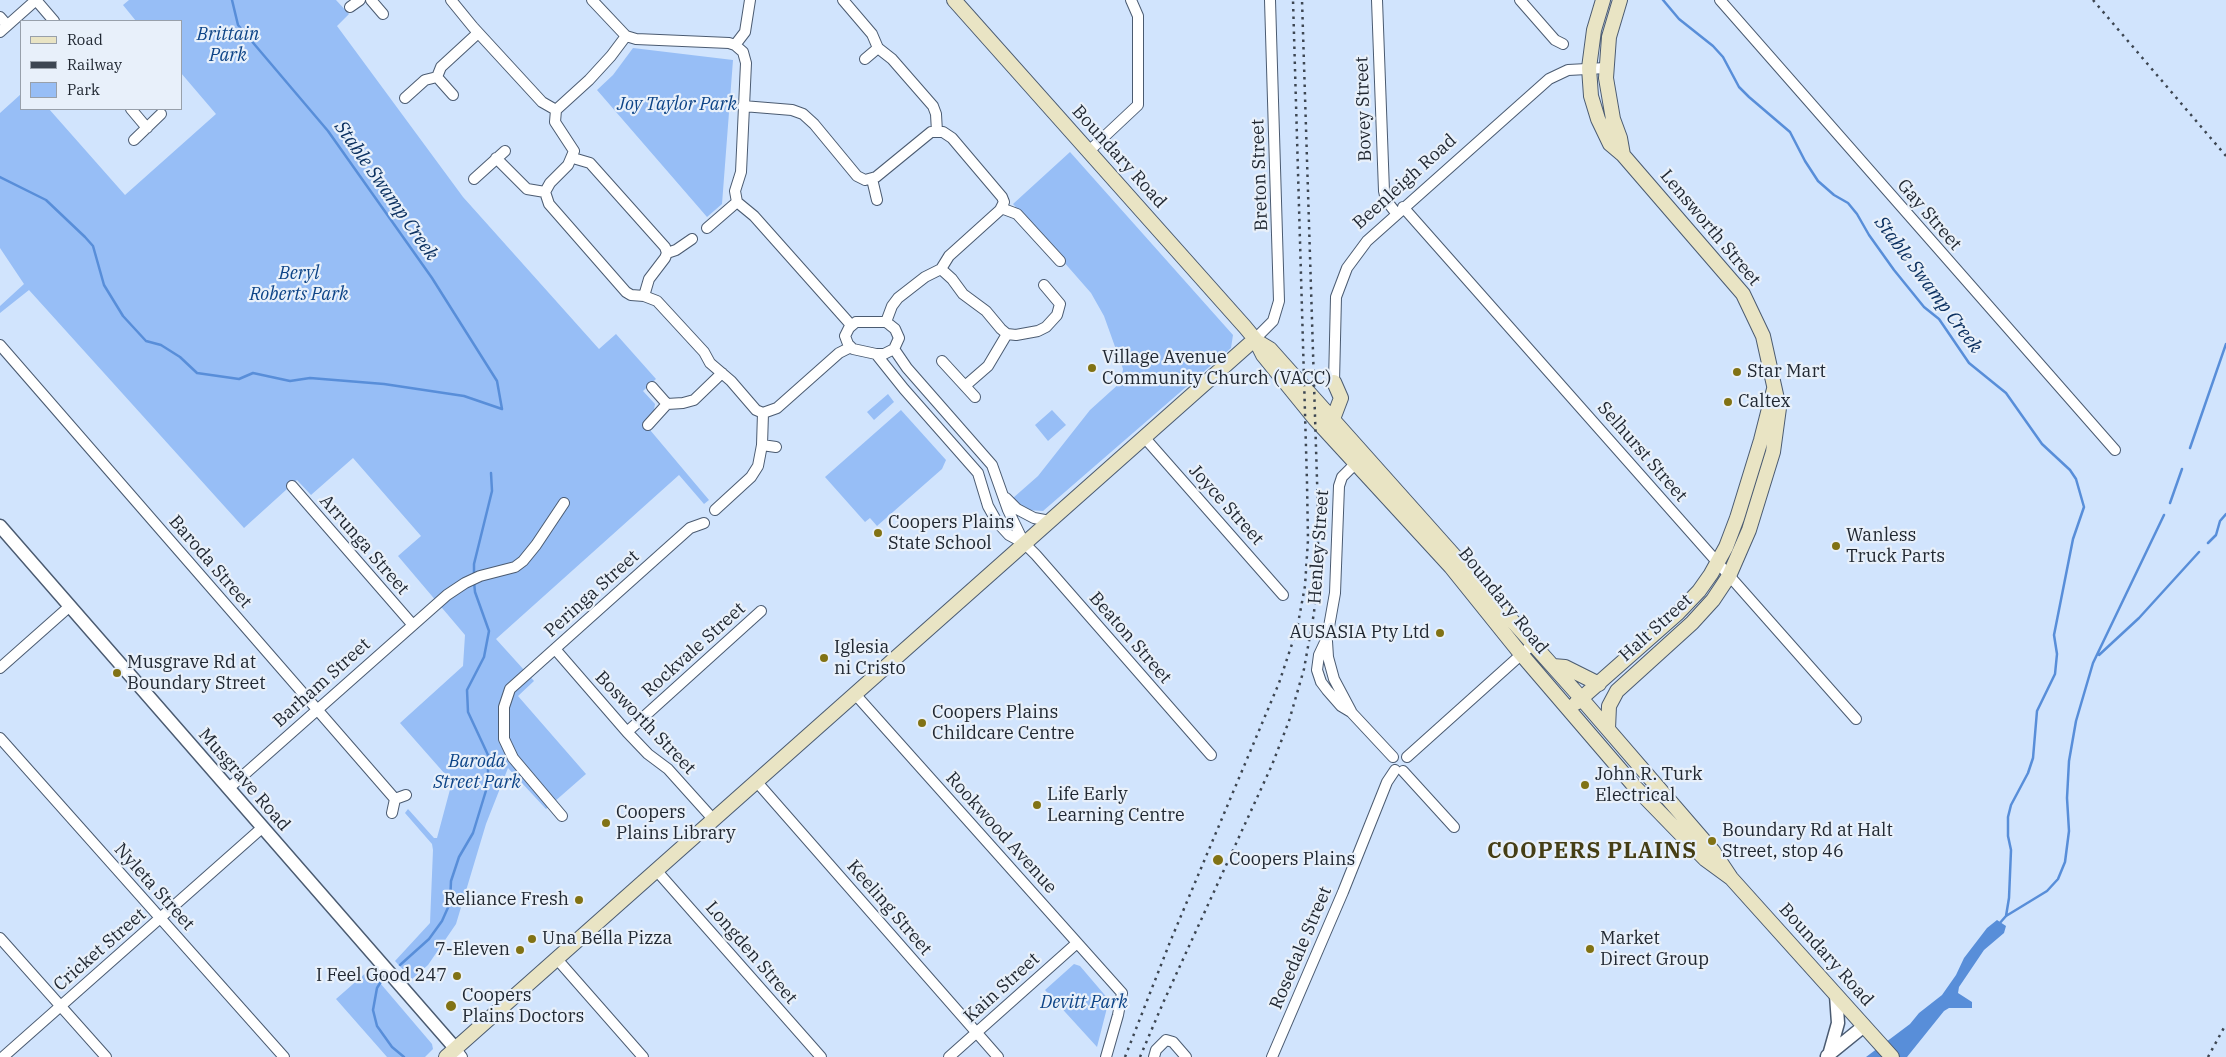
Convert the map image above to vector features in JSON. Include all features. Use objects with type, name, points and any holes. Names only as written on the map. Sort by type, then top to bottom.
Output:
[{"type":"main road","name":"Boundary Road","points":[[954,0],[1255,339],[1266,359],[1355,464],[1451,567],[1521,654],[1657,811],[1705,859],[1731,878]]},
{"type":"main road","points":[[1589,68],[1594,30],[1602,0]]},
{"type":"main road","points":[[1606,68],[1609,37],[1620,0]]},
{"type":"main road","name":"Lensworth Street","points":[[1589,68],[1592,96],[1598,119],[1610,144],[1624,155],[1743,294],[1763,336],[1771,363],[1774,389],[1779,408],[1773,452],[1749,530],[1729,576]]},
{"type":"main road","name":"Lensworth Street","points":[[1606,68],[1610,108],[1624,155]]},
{"type":"main road","name":"Boundary Road","points":[[1255,339],[1270,349],[1585,702],[1713,851],[1731,878],[1892,1057]]},
{"type":"main road","points":[[454,1054],[556,958],[1255,339]]},
{"type":"main road","points":[[1333,420],[1341,398],[1334,382]]},
{"type":"main road","name":"Lensworth Street","points":[[1718,563],[1737,518],[1761,440],[1774,389]]},
{"type":"main road","name":"Halt Street","points":[[1585,702],[1599,684],[1685,606],[1706,582],[1718,563]]},
{"type":"main road","name":"Halt Street","points":[[1572,713],[1613,683],[1633,676],[1692,623],[1713,600],[1729,576]]},
{"type":"main road","points":[[1553,666],[1565,667],[1599,684]]},
{"type":"main road","points":[[1608,730],[1609,706],[1612,698],[1633,676]]},
{"type":"street","points":[[2,25],[36,0],[53,20]]},
{"type":"street","points":[[350,6],[360,0]]},
{"type":"street","points":[[371,0],[384,14]]},
{"type":"street","points":[[451,0],[478,33],[542,102],[556,110]]},
{"type":"street","points":[[592,0],[626,36],[735,44],[745,54],[741,172],[735,191],[737,202],[754,216],[851,325]]},
{"type":"street","points":[[735,44],[745,35],[750,0]]},
{"type":"street","points":[[842,0],[872,34],[878,48],[892,59],[933,106],[936,114],[937,132]]},
{"type":"street","points":[[1089,152],[1138,105],[1138,16],[1131,0]]},
{"type":"street","name":"Breton Street","points":[[1255,339],[1267,329],[1275,317],[1280,296],[1270,0]]},
{"type":"street","name":"Bovey Street","points":[[1377,0],[1384,190],[1386,200],[1400,210]]},
{"type":"street","points":[[1520,0],[1555,40],[1563,44]]},
{"type":"street","name":"Gay Street","points":[[1720,0],[2115,450]]},
{"type":"street","points":[[405,98],[425,80],[437,77],[442,67],[478,33]]},
{"type":"street","points":[[544,192],[573,158],[574,151],[555,122],[556,110],[561,102],[589,80],[626,36]]},
{"type":"street","points":[[865,59],[878,48]]},
{"type":"street","name":"Beenleigh Road","points":[[1334,382],[1334,305],[1338,286],[1347,268],[1360,250],[1400,210],[1550,79],[1564,72],[1589,68],[1606,68]]},
{"type":"street","points":[[437,77],[453,95]]},
{"type":"street","points":[[743,106],[799,112],[814,124],[857,176],[865,180],[872,179],[926,136],[943,132],[952,138],[1002,197],[1004,202],[1001,208],[949,256],[941,269],[925,277],[898,298],[892,306],[886,322]]},
{"type":"street","points":[[132,110],[147,128]]},
{"type":"street","points":[[134,140],[161,114]]},
{"type":"street","points":[[474,179],[504,151]]},
{"type":"street","points":[[496,158],[526,189],[544,192]]},
{"type":"street","points":[[573,158],[590,163],[665,247],[667,253]]},
{"type":"street","points":[[872,179],[877,200]]},
{"type":"street","points":[[544,192],[549,204],[621,288],[631,295],[644,296],[657,301],[704,352],[710,363],[722,373],[756,410],[763,413],[777,408],[839,353],[851,347]]},
{"type":"street","points":[[707,228],[737,202]]},
{"type":"street","points":[[1001,208],[1017,214],[1060,262]]},
{"type":"street","name":"Selhurst Street","points":[[1400,210],[1856,719]]},
{"type":"street","points":[[644,296],[649,279],[659,268],[667,253],[676,250],[692,239]]},
{"type":"street","points":[[941,269],[952,278],[963,294],[986,311],[1001,329],[1008,334],[1016,335],[1038,331],[1046,327],[1057,315],[1060,310],[1060,304],[1044,285]]},
{"type":"street","points":[[856,322],[886,322],[895,329],[898,335],[898,344],[894,349],[884,354],[856,350],[851,347],[845,336],[851,325],[856,322]]},
{"type":"street","points":[[964,386],[988,366],[1008,334]]},
{"type":"street","name":"Baroda Street","points":[[0,346],[395,799]]},
{"type":"street","points":[[894,349],[907,368],[992,465],[1008,510],[1024,543]]},
{"type":"street","points":[[876,354],[904,389],[978,473],[988,506],[997,522],[1009,535],[1024,543]]},
{"type":"street","points":[[942,361],[976,397]]},
{"type":"street","points":[[648,425],[668,404],[694,400],[722,373]]},
{"type":"street","points":[[652,387],[668,404]]},
{"type":"street","points":[[715,510],[751,477],[758,466],[762,445],[763,413]]},
{"type":"street","name":"Joyce Street","points":[[1144,437],[1284,595]]},
{"type":"street","points":[[762,445],[776,447]]},
{"type":"street","name":"Henley Street","points":[[1355,464],[1342,477],[1339,486],[1335,593],[1327,638],[1317,665],[1319,678],[1341,706],[1351,712],[1393,757]]},
{"type":"street","name":"Arrunga Street","points":[[292,486],[412,624]]},
{"type":"street","points":[[1005,498],[1017,509],[1034,518],[1050,521]]},
{"type":"street","name":"Barham Street","points":[[229,788],[437,603],[465,583],[480,576],[515,567],[523,561],[564,503]]},
{"type":"street","name":"Peringa Street","points":[[562,816],[513,758],[504,739],[504,707],[507,695],[510,689],[554,648],[690,528],[704,523]]},
{"type":"street","name":"Musgrave Road","points":[[0,526],[263,827],[454,1054]]},
{"type":"street","name":"Beaton Street","points":[[1024,543],[1211,755]]},
{"type":"street","points":[[0,668],[70,606]]},
{"type":"street","name":"Rockvale Street","points":[[627,732],[761,611]]},
{"type":"street","points":[[1407,757],[1533,644]]},
{"type":"street","name":"Bosworth Street","points":[[554,648],[627,732],[648,754],[668,769],[713,819]]},
{"type":"street","name":"Rookwood Avenue","points":[[855,694],[1122,992],[1106,1057]]},
{"type":"street","name":"Nyleta Street","points":[[0,738],[284,1057]]},
{"type":"street","points":[[1407,757],[1400,754],[1393,757],[1391,762],[1454,827]]},
{"type":"street","points":[[1399,770],[1408,765],[1407,757]]},
{"type":"street","name":"Rosedale Street","points":[[1272,1057],[1344,892],[1387,782],[1399,770]]},
{"type":"street","name":"Keeling Street","points":[[756,781],[998,1057]]},
{"type":"street","points":[[392,813],[395,799],[406,795]]},
{"type":"street","name":"Cricket Street","points":[[3,1057],[263,827]]},
{"type":"street","name":"Longden Street","points":[[656,870],[821,1057]]},
{"type":"street","points":[[0,938],[106,1057]]},
{"type":"street","name":"Kain Street","points":[[949,1057],[1077,943]]},
{"type":"street","points":[[556,958],[643,1057]]},
{"type":"street","points":[[1828,1056],[1838,1023],[1836,995]]},
{"type":"street","points":[[1828,1056],[1864,1026]]},
{"type":"street","points":[[1155,1053],[1166,1040],[1172,1042],[1186,1057]]},
{"type":"green space","name":"Beryl Roberts Park","points":[[129,0],[336,0],[349,14],[337,26],[463,197],[599,349],[616,334],[656,379],[643,391],[655,404],[654,410],[645,424],[709,500],[704,504],[679,475],[496,639],[534,681],[518,696],[586,774],[546,809],[508,768],[486,824],[456,924],[428,965],[412,979],[395,961],[430,923],[433,850],[432,844],[405,813],[408,809],[434,838],[437,838],[452,782],[400,723],[463,666],[465,635],[398,556],[421,536],[353,458],[311,495],[297,480],[244,528],[29,290],[0,313],[0,306],[24,284],[0,248],[0,113],[20,95],[20,110],[50,110],[125,195],[216,114],[182,74],[182,20],[135,20],[123,5]]},
{"type":"green space","name":"Joy Taylor Park","points":[[633,48],[733,60],[722,204],[707,217],[597,90],[613,75]]},
{"type":"green space","points":[[1070,152],[1233,335],[1231,348],[1043,511],[1027,510],[1013,498],[1038,476],[1090,410],[1121,382],[1123,369],[1104,316],[1091,293],[1013,204]]},
{"type":"green space","points":[[888,394],[894,402],[874,420],[867,412]]},
{"type":"green space","points":[[901,410],[946,460],[942,469],[877,526],[870,518],[865,522],[825,477]]},
{"type":"green space","points":[[1052,410],[1066,425],[1048,441],[1035,425]]},
{"type":"green space","name":"Devitt Park","points":[[1074,964],[1080,966],[1109,1000],[1097,1047],[1045,990]]},
{"type":"green space","points":[[369,970],[432,1044],[433,1049],[425,1057],[387,1057],[336,999]]},
{"type":"shaded area","points":[[1997,920],[2006,926],[2004,933],[1984,950],[1959,987],[1958,993],[1972,1002],[1972,1008],[1949,1008],[1944,1011],[1907,1057],[1866,1057],[1910,1024],[1919,1013],[1942,995],[1956,975],[1964,958],[1987,928]]},
{"type":"waterway","points":[[0,177],[46,200],[85,237],[93,246],[104,285],[123,316],[146,341],[161,345],[180,357],[197,373],[239,379],[253,373],[290,381],[310,378],[384,384],[464,396],[502,409],[497,381],[432,278],[328,131],[238,25],[232,0]]},
{"type":"waterway","name":"Stable Swamp Creek","points":[[1663,0],[1679,19],[1713,46],[1723,57],[1739,87],[1790,132],[1818,181],[1834,195],[1848,203],[1894,270],[1924,307],[1939,319],[1969,363],[2006,393],[2042,444],[2070,470],[2076,479],[2084,507],[2073,539],[2054,635],[2057,654],[2055,674],[2037,711],[2033,758],[2028,773],[2011,805],[2008,817],[2008,836],[2011,850],[2009,898],[2006,916],[1999,924]]},
{"type":"waterway","points":[[2190,448],[2226,344]]},
{"type":"waterway","points":[[2170,503],[2182,469]]},
{"type":"waterway","name":"Stable Swamp Creek","points":[[474,577],[474,564],[492,491],[491,473]]},
{"type":"waterway","points":[[2208,543],[2216,535],[2220,521],[2226,514]]},
{"type":"waterway","points":[[2006,916],[2047,891],[2058,879],[2065,862],[2069,831],[2067,798],[2069,761],[2076,721],[2093,663],[2164,515]]},
{"type":"waterway","points":[[2099,655],[2139,618],[2199,552]]},
{"type":"waterway","name":"Stable Swamp Creek","points":[[400,965],[429,939],[442,921],[450,903],[451,881],[459,857],[473,833],[488,784],[488,755],[468,712],[467,690],[484,657],[489,631],[475,592],[474,582]]},
{"type":"waterway","points":[[382,980],[377,988],[373,1010],[377,1026],[392,1047],[404,1057]]},
{"type":"railway","points":[[1125,1057],[1170,942],[1279,683],[1297,629],[1305,586],[1308,540],[1307,482],[1293,0]]},
{"type":"railway","points":[[1140,1057],[1272,765],[1289,721],[1304,669],[1314,613],[1318,561],[1318,512],[1302,0]]},
{"type":"railway","points":[[2093,0],[2226,156]]},
{"type":"railway","points":[[2208,1057],[2226,1024]]},
{"type":"place","name":"Village Avenue Community Church (VACC)","points":[[1092,368]]},
{"type":"place","name":"Star Mart","points":[[1737,372]]},
{"type":"place","name":"Caltex","points":[[1728,402]]},
{"type":"place","name":"Coopers Plains State School","points":[[878,533]]},
{"type":"place","name":"Wanless Truck Parts","points":[[1836,546]]},
{"type":"place","name":"AUSASIA Pty Ltd","points":[[1440,633]]},
{"type":"place","name":"Iglesia ni Cristo","points":[[824,658]]},
{"type":"place","name":"Musgrave Rd at Boundary Street","points":[[117,673]]},
{"type":"place","name":"Coopers Plains Childcare Centre","points":[[922,723]]},
{"type":"place","name":"John R. Turk Electrical","points":[[1585,785]]},
{"type":"place","name":"Life Early Learning Centre","points":[[1037,805]]},
{"type":"place","name":"Coopers Plains Library","points":[[606,823]]},
{"type":"place","name":"Boundary Rd at Halt Street, stop 46","points":[[1712,841]]},
{"type":"place","name":"Coopers Plains","points":[[1218,860]]},
{"type":"place","name":"Reliance Fresh","points":[[579,900]]},
{"type":"place","name":"Una Bella Pizza","points":[[532,939]]},
{"type":"place","name":"Market Direct Group","points":[[1590,949]]},
{"type":"place","name":"7-Eleven","points":[[520,950]]},
{"type":"place","name":"I Feel Good 247","points":[[457,976]]},
{"type":"place","name":"Coopers Plains Doctors","points":[[451,1006]]},
{"type":"district","name":"COOPERS PLAINS","points":[[1592,852]]},
{"type":"park label","name":"Brittain Park","points":[[228,45]]},
{"type":"park label","name":"Baroda Street Park","points":[[477,772]]}]
